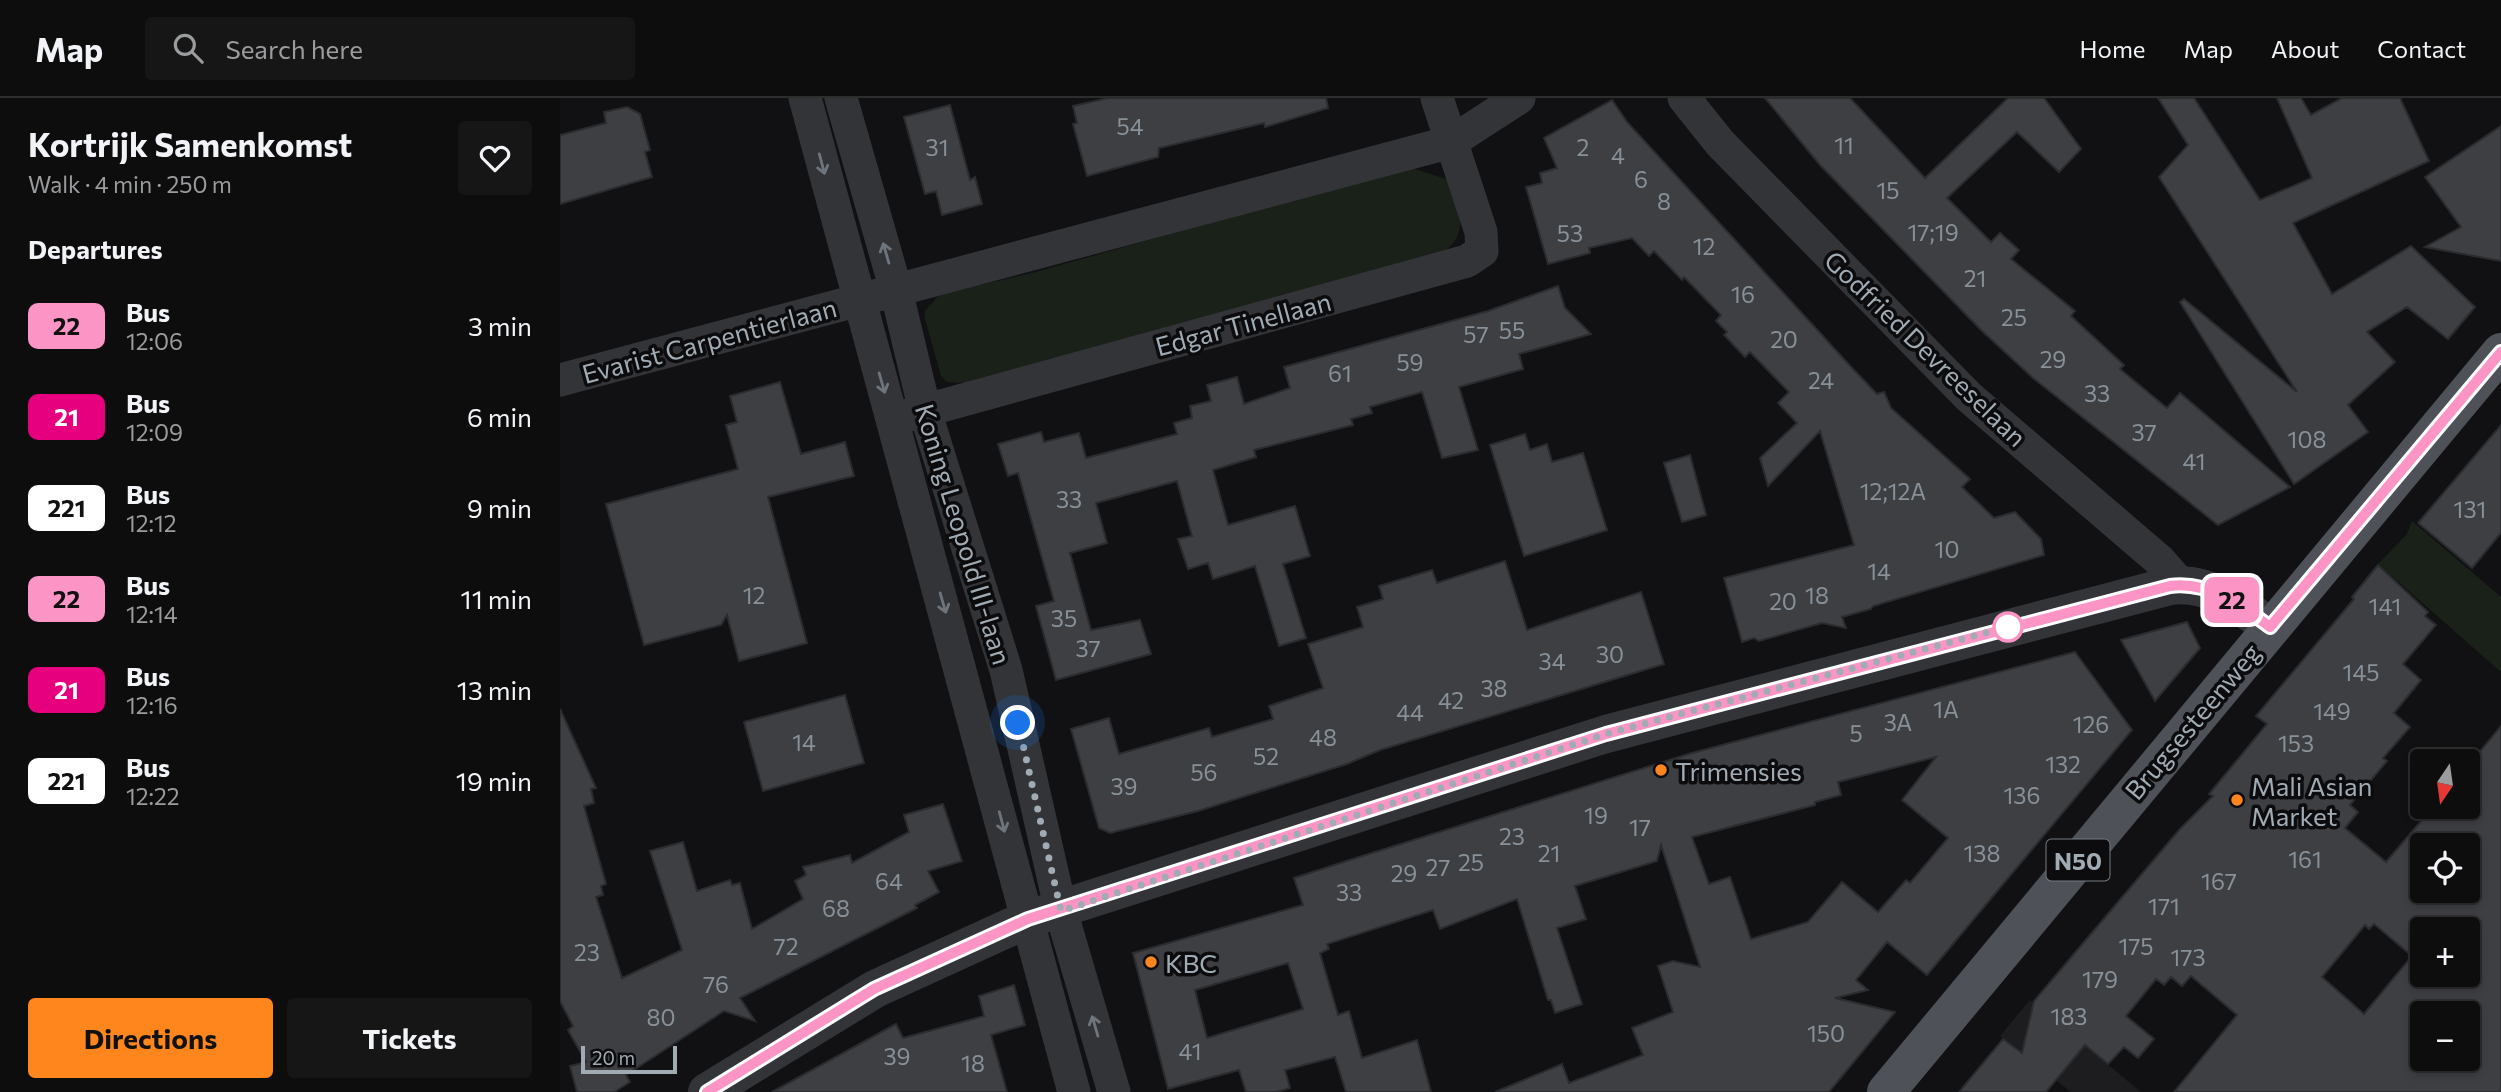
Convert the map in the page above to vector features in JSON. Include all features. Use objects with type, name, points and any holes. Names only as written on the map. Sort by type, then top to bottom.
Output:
[{"type":"main road","name":"Brugsesteenweg","points":[[1886,1092],[2501,352]]},
{"type":"street","name":"Koning Leopold III-laan","points":[[804,98],[892,420],[1044,915],[1114,1092]]},
{"type":"street","name":"Koning Leopold III-laan","points":[[841,98],[896,290],[925,411],[1006,670],[1073,1092]]},
{"type":"street","points":[[1437,98],[1451,142]]},
{"type":"street","points":[[859,299],[1451,142],[1518,98]]},
{"type":"street","name":"Godfried Devreeselaan","points":[[1684,98],[1720,143],[1969,397],[2159,560],[2181,585]]},
{"type":"street","name":"Edgar Tinellaan","points":[[892,420],[1467,261],[1482,251],[1481,232],[1451,142]]},
{"type":"street","name":"Evarist Carpentierlaan","points":[[560,380],[859,299]]},
{"type":"street","points":[[707,1092],[874,989],[1044,915],[1606,734],[2092,605],[2181,585],[2225,596],[2270,627]]},
{"type":"shaded area","points":[[1409,167],[1449,180],[1459,209],[1460,227],[1453,243],[1445,251],[967,383],[947,382],[941,376],[925,319],[925,311],[940,294],[1032,273]]},
{"type":"shaded area","points":[[2412,521],[2501,597],[2501,672],[2378,564],[2407,534]]},
{"type":"shaded area","points":[[2030,1000],[2141,1092],[2071,1092],[2000,1036]]},
{"type":"building","points":[[1108,98],[1326,98],[1328,108],[1265,127],[1264,123],[1159,148],[1158,157],[1087,176],[1073,124],[1077,123],[1073,106]]},
{"type":"building","points":[[1765,98],[1850,98],[1925,178],[2008,98],[2044,98],[2081,149],[2059,172],[2017,132],[1947,198],[1991,242],[2000,233],[2019,250],[2011,259],[2075,311],[2071,316],[2124,365],[2120,369],[2167,408],[2180,393],[2290,487],[2218,525],[2033,378],[1981,330],[1820,165]]},
{"type":"building","points":[[2158,98],[2194,98],[2260,200],[2312,178],[2277,98],[2301,98],[2311,115],[2342,98],[2400,98],[2429,161],[2293,223],[2332,294],[2411,246],[2475,307],[2448,339],[2407,307],[2367,332],[2395,362],[2348,405],[2368,432],[2294,484],[2180,302],[2184,299],[2297,392],[2159,177],[2188,145]]},
{"type":"building","points":[[1612,100],[1627,122],[1853,369],[1877,394],[1884,392],[1891,408],[1970,479],[1962,487],[1994,518],[2015,512],[2041,539],[2044,555],[1842,617],[1846,628],[1822,623],[1759,641],[1754,638],[1742,642],[1724,578],[1854,545],[1820,431],[1768,486],[1760,458],[1797,423],[1778,403],[1789,392],[1750,352],[1745,357],[1724,335],[1727,332],[1716,321],[1721,315],[1684,277],[1682,280],[1654,251],[1649,256],[1632,238],[1589,248],[1590,253],[1548,264],[1526,187],[1542,183],[1540,173],[1557,168],[1544,138]]},
{"type":"building","points":[[950,105],[970,180],[975,177],[982,204],[942,215],[936,191],[925,194],[904,117]]},
{"type":"building","points":[[627,107],[640,114],[650,150],[645,152],[652,177],[560,204],[560,135],[606,123],[604,112]]},
{"type":"building","points":[[2501,126],[2501,261],[2425,247],[2461,227],[2425,177]]},
{"type":"building","points":[[1558,286],[1565,308],[1591,334],[1519,354],[1523,369],[1459,387],[1478,450],[1442,458],[1422,392],[1370,407],[1372,413],[1351,419],[1353,425],[1254,450],[1256,457],[1213,470],[1228,525],[1295,506],[1310,556],[1283,564],[1306,638],[1279,646],[1255,566],[1213,579],[1208,563],[1188,569],[1178,539],[1192,536],[1177,481],[1096,503],[1107,543],[1070,553],[1091,630],[1140,620],[1151,654],[1056,680],[1036,606],[1054,601],[1018,473],[1008,476],[998,444],[1041,432],[1044,442],[1079,433],[1086,458],[1177,434],[1174,423],[1192,418],[1190,406],[1211,401],[1207,385],[1237,377],[1244,404],[1290,388],[1284,367],[1488,311]]},
{"type":"building","points":[[780,382],[801,454],[845,442],[854,476],[768,497],[807,643],[739,661],[727,615],[721,625],[644,645],[606,504],[738,469],[726,425],[737,422],[730,396]]},
{"type":"building","points":[[2501,425],[2501,533],[2472,568],[2418,523]]},
{"type":"building","points":[[1525,434],[1530,450],[1547,444],[1552,462],[1583,453],[1607,530],[1524,556],[1490,445]]},
{"type":"building","points":[[1690,455],[1706,515],[1682,522],[1664,463]]},
{"type":"building","points":[[1505,561],[1527,630],[1641,592],[1664,664],[1380,750],[1347,764],[1198,811],[1110,833],[1099,828],[1071,729],[1109,718],[1119,754],[1209,728],[1212,737],[1273,719],[1269,706],[1323,688],[1308,644],[1363,627],[1357,607],[1383,599],[1379,586],[1432,570],[1437,583]]},
{"type":"building","points":[[2378,565],[2428,612],[2425,616],[2436,625],[2403,664],[2421,680],[2394,713],[2410,727],[2383,758],[2387,761],[2350,805],[2358,812],[2345,828],[2386,862],[2410,834],[2410,903],[2480,903],[2480,833],[2411,833],[2423,819],[2480,819],[2480,751],[2501,726],[2501,1092],[2174,1092],[2237,1015],[2191,976],[2182,986],[2171,977],[2164,985],[2156,979],[2126,1016],[2154,1039],[2138,1058],[2124,1047],[2108,1064],[2085,1045],[2046,1092],[1959,1092],[2003,1039],[2022,1053],[2034,1001],[2180,829],[2213,796],[2209,794],[2267,724],[2256,716],[2354,599],[2352,597]],"holes":[[[2410,917],[2480,917],[2480,987],[2410,987],[2410,958],[2364,1014],[2322,977],[2365,925],[2369,929],[2374,924],[2410,954]]]},
{"type":"building","points":[[2187,622],[2200,648],[2155,701],[2121,640]]},
{"type":"building","points":[[2075,652],[2132,730],[1927,975],[1887,942],[1856,980],[1868,990],[1835,998],[1895,1012],[1829,1092],[1495,1092],[1562,1064],[1569,1083],[1643,1055],[1632,1028],[1673,1012],[1658,966],[1673,961],[1700,967],[1661,845],[1657,861],[1575,886],[1586,919],[1557,928],[1582,1004],[1555,1013],[1551,1000],[1548,1000],[1517,899],[1440,929],[1433,910],[1327,944],[1329,949],[1320,953],[1338,1015],[1349,1011],[1362,1058],[1417,1040],[1431,1092],[1346,1092],[1335,1057],[1285,1070],[1290,1088],[1277,1092],[1246,1092],[1239,1070],[1168,1089],[1133,953],[1303,905],[1294,878],[1692,753]],"holes":[[[1936,757],[1902,800],[1948,838],[1910,883],[1906,880],[1878,912],[1842,882],[1808,922],[1751,939],[1730,877],[1709,884],[1692,837],[1815,805],[1815,802],[1841,795],[1838,782]],[[1288,963],[1303,1009],[1207,1038],[1195,990]]]},
{"type":"building","points":[[845,695],[864,763],[763,791],[744,722]]},
{"type":"building","points":[[560,709],[596,788],[591,789],[594,803],[584,806],[606,884],[601,886],[603,895],[596,897],[622,978],[682,950],[650,851],[683,842],[697,891],[730,880],[732,885],[740,883],[752,929],[803,899],[795,881],[806,875],[803,867],[850,855],[852,863],[909,832],[904,815],[943,804],[962,861],[928,871],[939,892],[915,905],[917,908],[740,998],[755,1021],[724,1011],[626,1075],[630,1082],[614,1092],[577,1092],[570,1066],[586,1062],[568,1030],[573,1026],[560,1001]]},
{"type":"building","points":[[1014,985],[1025,1025],[991,1035],[1007,1092],[772,1092],[896,1024],[903,1038],[984,1016],[979,996]]},
{"type":"bus line","name":"22","points":[[707,1092],[874,989],[1028,919],[1061,911],[1606,734],[2170,586],[2193,585],[2225,596],[2270,627],[2501,352]]},
{"type":"place","name":"Trimensies","points":[[1661,770]]},
{"type":"place","name":"Mali Asian Market","points":[[2237,800]]},
{"type":"place","name":"KBC","points":[[1151,962]]},
{"type":"route","points":[[1018,723],[1061,911],[1606,734],[2008,627]]}]
